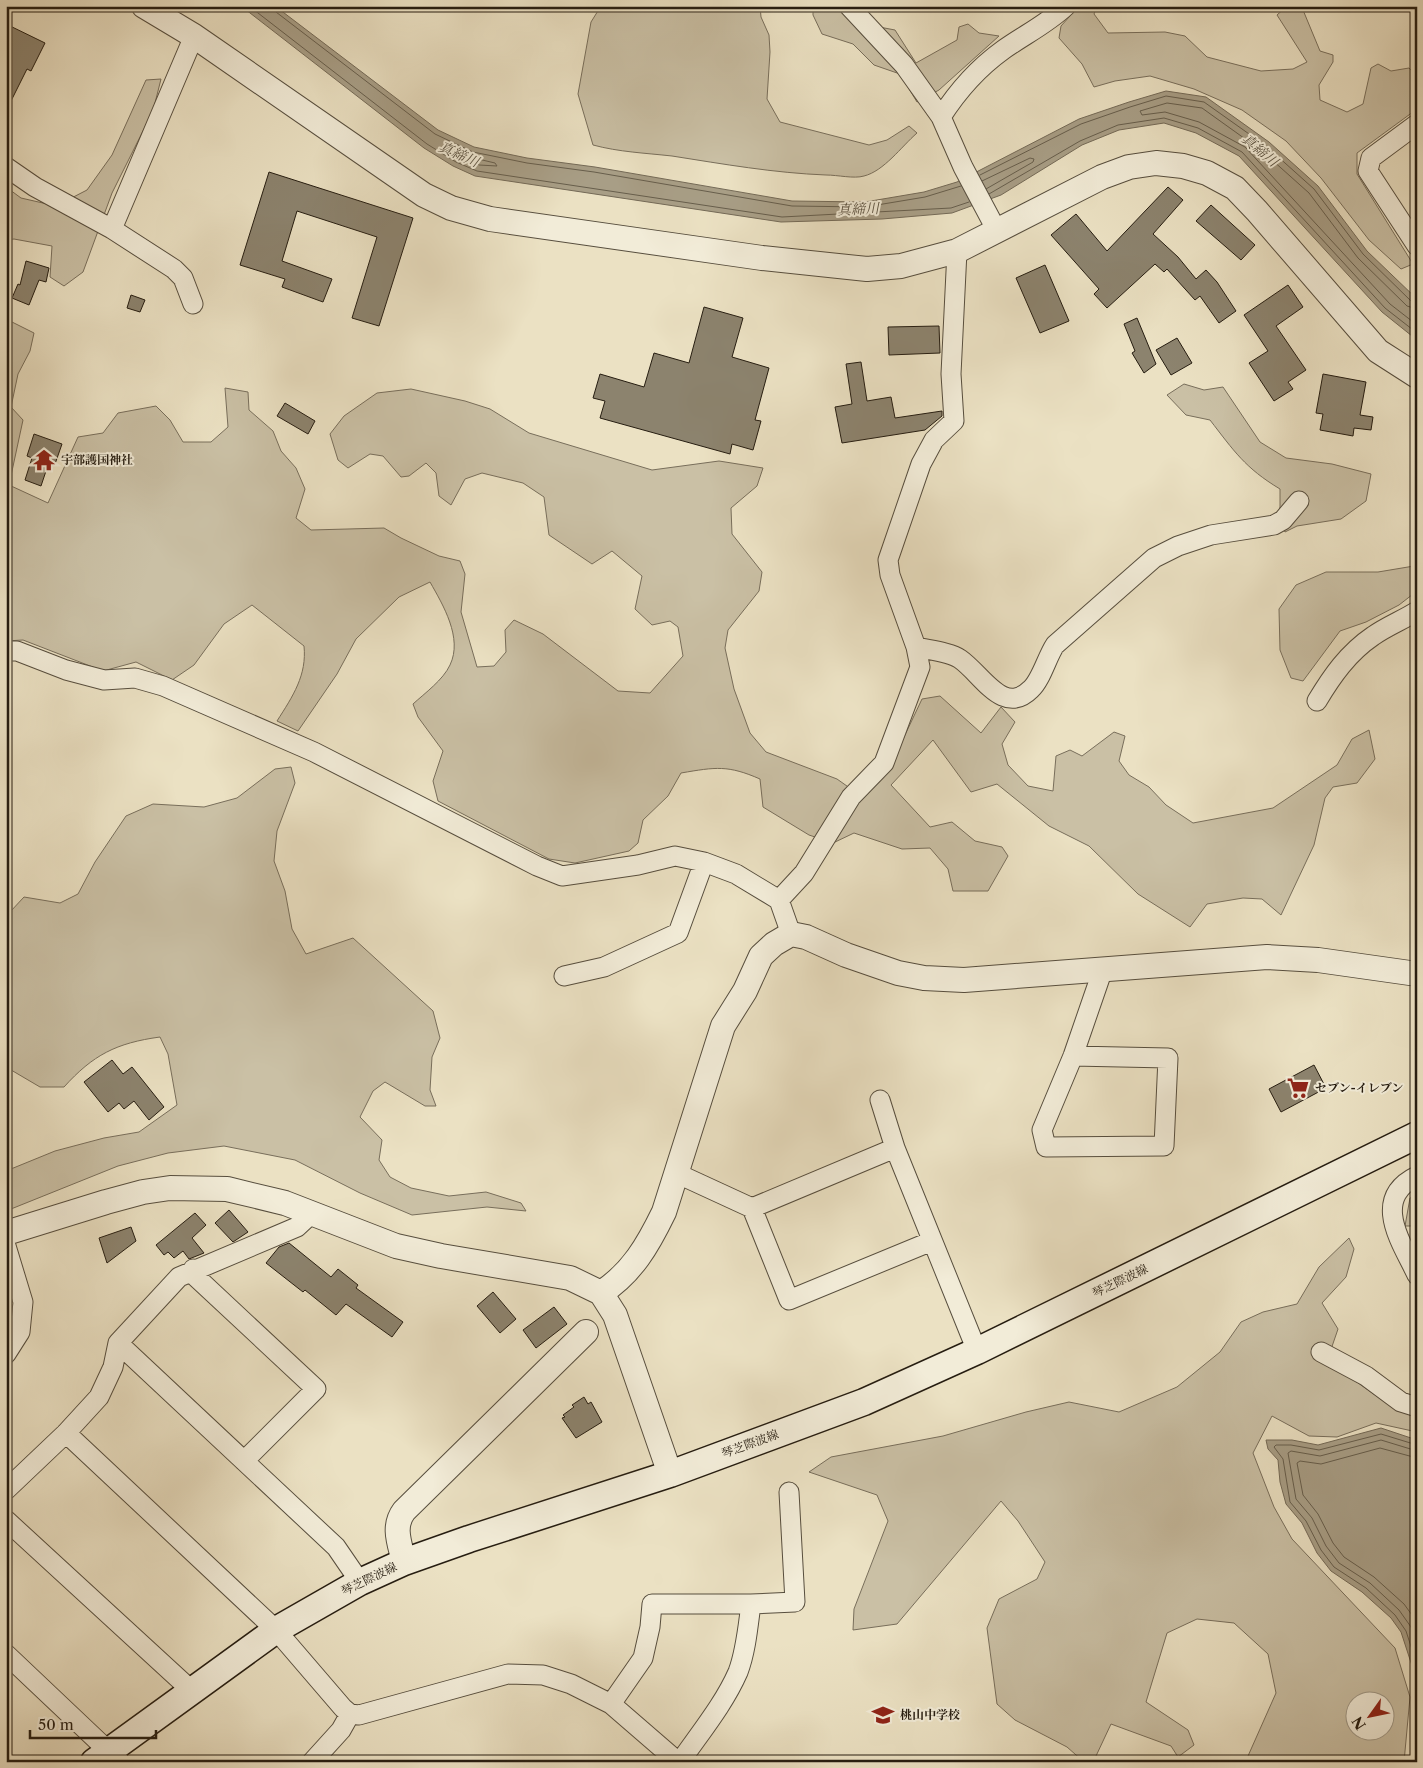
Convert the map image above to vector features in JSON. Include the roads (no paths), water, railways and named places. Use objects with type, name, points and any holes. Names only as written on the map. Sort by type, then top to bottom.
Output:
[{"type":"main road","name":"琴芝際波線","points":[[108,1758],[191,1690],[276,1630],[360,1582],[404,1562],[670,1474],[864,1402],[977,1351],[1417,1135]]},
{"type":"street","points":[[144,6],[194,36],[424,195],[451,208],[490,219],[834,267],[867,269],[901,266],[957,251],[994,226],[1102,177],[1129,167],[1156,163],[1183,166],[1207,173],[1235,188],[1378,351],[1417,376]]},
{"type":"street","points":[[849,6],[904,65],[941,118],[963,167],[994,226]]},
{"type":"street","points":[[941,118],[956,93],[982,68],[1003,50],[1054,17],[1066,6]]},
{"type":"street","points":[[112,229],[194,36]]},
{"type":"street","points":[[1417,124],[1371,158],[1368,171],[1417,246]]},
{"type":"street","points":[[6,167],[35,187],[112,229],[174,269],[183,278],[193,304]]},
{"type":"street","points":[[779,900],[804,873],[851,797],[884,763],[920,667],[916,647],[890,575],[888,560],[921,464],[934,440],[954,421],[952,374],[957,251]]},
{"type":"street","points":[[916,647],[959,658],[998,695],[1010,700],[1022,696],[1033,688],[1046,658],[1055,645],[1154,558],[1178,546],[1210,535],[1274,525],[1283,520],[1299,501]]},
{"type":"street","points":[[1317,701],[1332,677],[1357,648],[1372,636],[1417,611]]},
{"type":"street","points":[[6,651],[17,651],[66,670],[104,680],[135,678],[162,686],[314,752],[537,866],[562,876],[638,865],[675,856],[704,862],[736,874],[779,900],[791,934]]},
{"type":"street","points":[[564,976],[604,967],[678,933],[704,862]]},
{"type":"street","points":[[601,1293],[626,1274],[650,1241],[664,1212],[723,1026],[744,991],[761,956],[774,944],[791,934],[806,937],[874,966],[924,978],[964,980],[1267,957],[1318,960],[1417,974]]},
{"type":"street","points":[[1073,1056],[1168,1058],[1164,1146],[1046,1147],[1042,1130],[1073,1056],[1103,970]]},
{"type":"street","points":[[880,1100],[895,1148],[977,1351]]},
{"type":"street","points":[[752,1208],[895,1148]]},
{"type":"street","points":[[676,1173],[752,1208],[789,1300],[932,1241]]},
{"type":"street","points":[[1417,1176],[1402,1187],[1394,1200],[1391,1216],[1417,1275]]},
{"type":"street","points":[[6,1233],[106,1202],[170,1188],[227,1189],[260,1196],[312,1213],[396,1246],[441,1256],[555,1274],[585,1284],[601,1293],[615,1315],[670,1474]]},
{"type":"street","points":[[6,1490],[66,1433],[99,1397],[114,1367],[118,1344],[179,1277],[298,1227],[312,1213]]},
{"type":"street","points":[[6,1246],[23,1302],[20,1332],[6,1354]]},
{"type":"street","points":[[193,1270],[196,1277],[316,1389],[244,1461]]},
{"type":"street","points":[[404,1562],[397,1530],[399,1517],[586,1332]]},
{"type":"street","points":[[118,1344],[336,1547],[360,1582]]},
{"type":"street","points":[[1321,1352],[1366,1376],[1400,1402],[1417,1406]]},
{"type":"street","points":[[66,1433],[276,1630],[350,1714],[359,1715],[508,1674],[542,1675],[571,1684],[611,1704],[679,1762],[724,1697],[738,1671],[752,1604]]},
{"type":"street","points":[[611,1704],[642,1658],[650,1627],[652,1604],[795,1602],[789,1492]]},
{"type":"street","points":[[6,1520],[191,1690]]},
{"type":"street","points":[[6,1654],[108,1758]]},
{"type":"street","points":[[312,1762],[341,1730],[350,1714]]},
{"type":"water","name":"真締川","points":[[241,6],[275,6],[438,130],[474,147],[527,158],[595,167],[792,201],[865,202],[924,192],[957,182],[1079,119],[1129,102],[1166,91],[1206,97],[1269,142],[1318,186],[1367,251],[1417,299],[1417,340],[1382,312],[1239,156],[1196,133],[1164,123],[1119,130],[1082,145],[1001,195],[952,213],[882,219],[781,222],[475,176],[453,166],[424,148]]},
{"type":"water","points":[[1381,1428],[1417,1440],[1417,1681],[1401,1632],[1391,1618],[1362,1592],[1331,1571],[1317,1553],[1302,1523],[1286,1504],[1280,1482],[1278,1460],[1268,1449],[1266,1440],[1292,1440],[1318,1445]]},
{"type":"place","name":"宇部護国神社","points":[[44,460]]},
{"type":"place","name":"セブン-イレブン","points":[[1298,1088]]},
{"type":"place","name":"桃山中学校","points":[[883,1715]]}]
